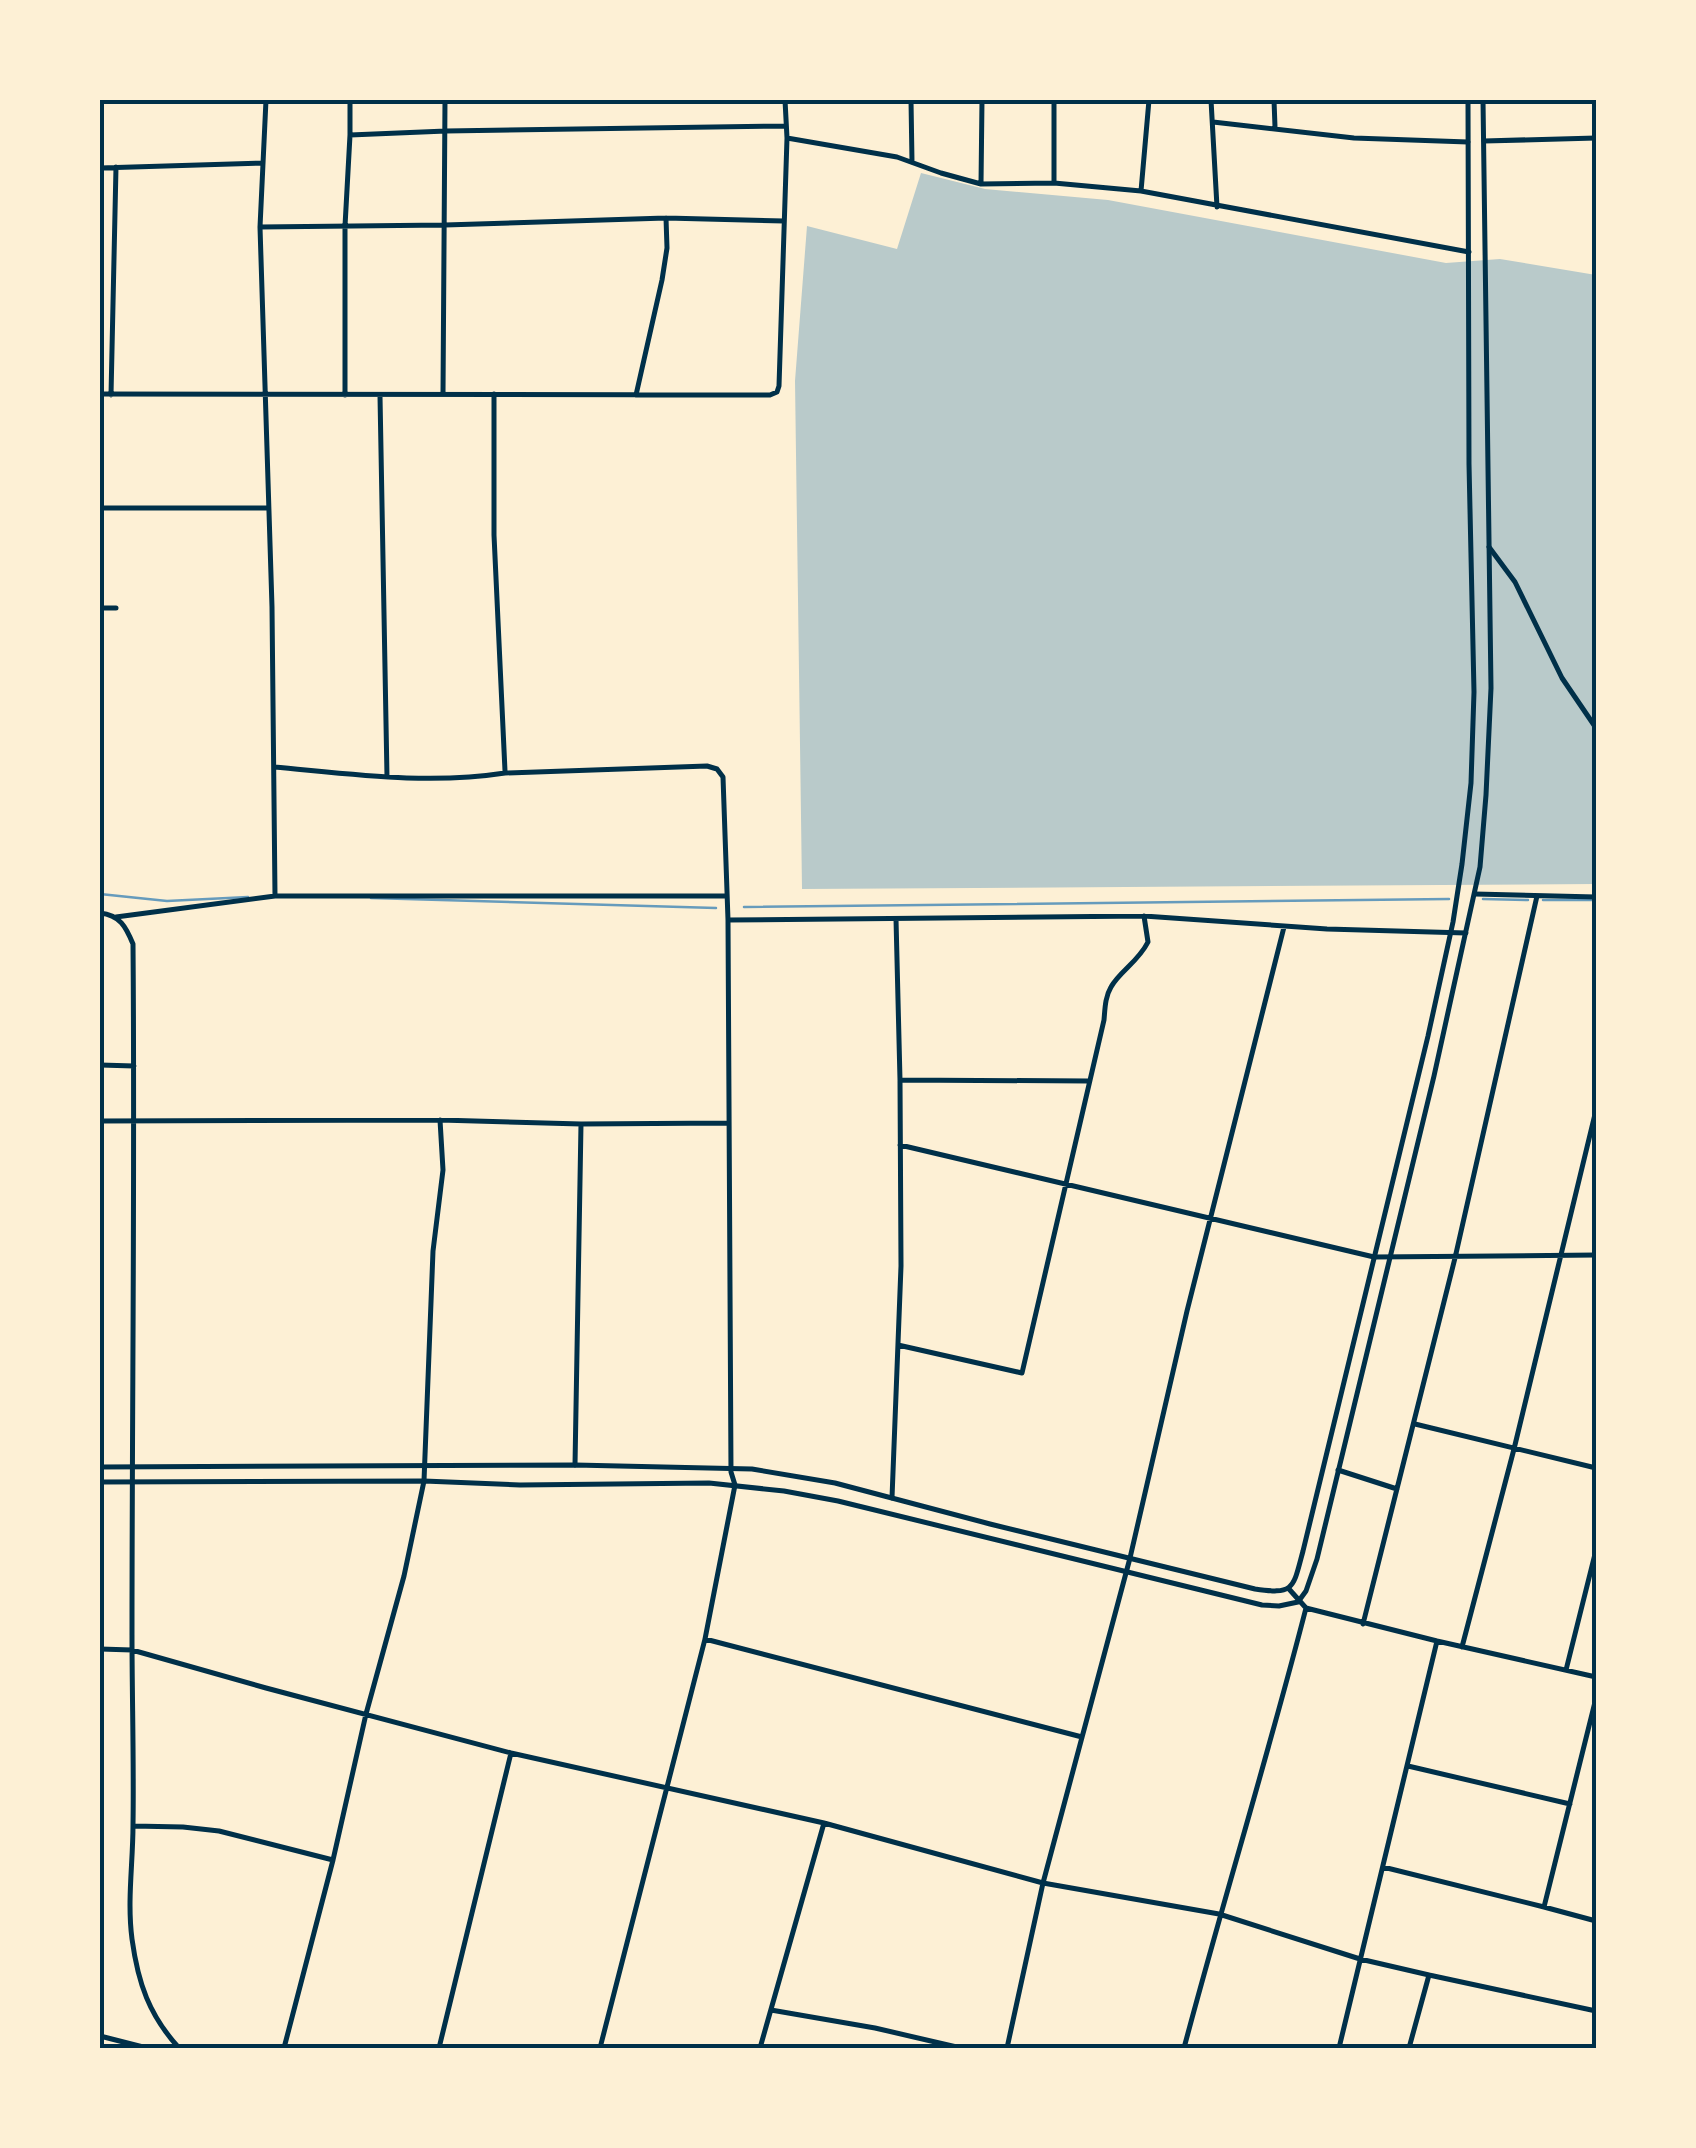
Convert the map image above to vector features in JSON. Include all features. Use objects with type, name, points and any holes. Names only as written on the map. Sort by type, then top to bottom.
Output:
[{"type":"street","points":[[266,100],[260,227],[272,607],[275,896]]},
{"type":"street","points":[[344,395],[350,100]]},
{"type":"street","points":[[442,394],[446,100]]},
{"type":"street","points":[[100,394],[777,392],[787,138],[785,100]]},
{"type":"street","points":[[911,100],[912,162]]},
{"type":"street","points":[[981,184],[982,100]]},
{"type":"street","points":[[1054,100],[1054,183]]},
{"type":"street","points":[[1141,191],[1149,100]]},
{"type":"street","points":[[1211,100],[1217,207]]},
{"type":"street","points":[[1274,100],[1275,128]]},
{"type":"street","points":[[100,1468],[575,1465],[752,1469],[892,1498],[1255,1589],[1288,1589],[1298,1569],[1374,1257],[1451,932],[1462,864],[1471,783],[1474,692],[1468,100]]},
{"type":"street","points":[[100,1482],[734,1485],[838,1500],[1262,1605],[1298,1602],[1317,1558],[1475,894],[1486,795],[1491,688],[1483,100]]},
{"type":"street","points":[[1213,122],[1354,138],[1468,142]]},
{"type":"street","points":[[350,135],[786,126]]},
{"type":"street","points":[[787,138],[886,154],[981,184],[1054,183],[1141,191],[1469,252]]},
{"type":"street","points":[[1484,141],[1596,138]]},
{"type":"street","points":[[100,168],[263,163]]},
{"type":"street","points":[[111,395],[116,167]]},
{"type":"street","points":[[260,227],[666,218],[784,221]]},
{"type":"street","points":[[636,395],[662,280],[666,218]]},
{"type":"street","points":[[494,394],[494,536],[504,772]]},
{"type":"street","points":[[380,396],[386,777]]},
{"type":"street","points":[[100,508],[268,508]]},
{"type":"street","points":[[1489,547],[1515,582],[1562,678],[1596,728]]},
{"type":"street","points":[[100,608],[116,608]]},
{"type":"street","points":[[274,767],[427,779],[504,772],[707,766],[723,776],[734,1485],[705,1638],[600,2048]]},
{"type":"street","points":[[1475,894],[1596,897]]},
{"type":"street","points":[[100,913],[116,917],[275,896],[727,896]]},
{"type":"street","points":[[1363,1624],[1455,1258],[1536,896]]},
{"type":"street","points":[[728,920],[1144,916],[1284,927],[1466,933]]},
{"type":"street","points":[[898,1344],[1022,1373],[1110,988],[1148,942],[1144,916]]},
{"type":"street","points":[[116,917],[133,944],[130,1914],[147,2003],[161,2028],[179,2048]]},
{"type":"street","points":[[892,1498],[901,1266],[896,918]]},
{"type":"street","points":[[1006,2048],[1042,1883],[1130,1558],[1284,927]]},
{"type":"street","points":[[100,1065],[134,1066]]},
{"type":"street","points":[[900,1080],[1088,1081]]},
{"type":"street","points":[[1462,1647],[1596,1110]]},
{"type":"street","points":[[284,2048],[404,1576],[424,1481],[433,1251],[443,1170],[440,1120]]},
{"type":"street","points":[[100,1121],[728,1123]]},
{"type":"street","points":[[575,1465],[582,1124]]},
{"type":"street","points":[[900,1145],[1374,1257],[1596,1255]]},
{"type":"street","points":[[1415,1424],[1596,1468]]},
{"type":"street","points":[[1338,1470],[1398,1489]]},
{"type":"street","points":[[1566,1670],[1596,1550]]},
{"type":"street","points":[[1288,1589],[1306,1608],[1596,1677]]},
{"type":"street","points":[[1184,2048],[1306,1608]]},
{"type":"street","points":[[705,1638],[1082,1737]]},
{"type":"street","points":[[1339,2048],[1437,1642]]},
{"type":"street","points":[[100,1650],[132,1650],[511,1753],[824,1823],[1042,1883],[1219,1914],[1360,1958],[1596,2010]]},
{"type":"street","points":[[1544,1906],[1596,1698]]},
{"type":"street","points":[[439,2048],[511,1753]]},
{"type":"street","points":[[1408,1766],[1570,1804]]},
{"type":"street","points":[[760,2048],[824,1823]]},
{"type":"street","points":[[133,1826],[219,1831],[333,1860]]},
{"type":"street","points":[[1383,1868],[1596,1921]]},
{"type":"street","points":[[1409,2048],[1429,1975]]},
{"type":"street","points":[[771,2010],[961,2048]]},
{"type":"street","points":[[100,2036],[147,2048]]},
{"type":"shaded area","points":[[921,173],[985,189],[1108,200],[1446,263],[1500,259],[1596,275],[1596,884],[802,889],[795,381],[807,226],[897,249]]},
{"type":"waterway","points":[[100,894],[167,901],[248,897]]},
{"type":"waterway","points":[[371,898],[716,908]]},
{"type":"waterway","points":[[744,907],[1449,899]]},
{"type":"waterway","points":[[1483,899],[1528,900]]},
{"type":"waterway","points":[[1543,900],[1596,900]]}]
